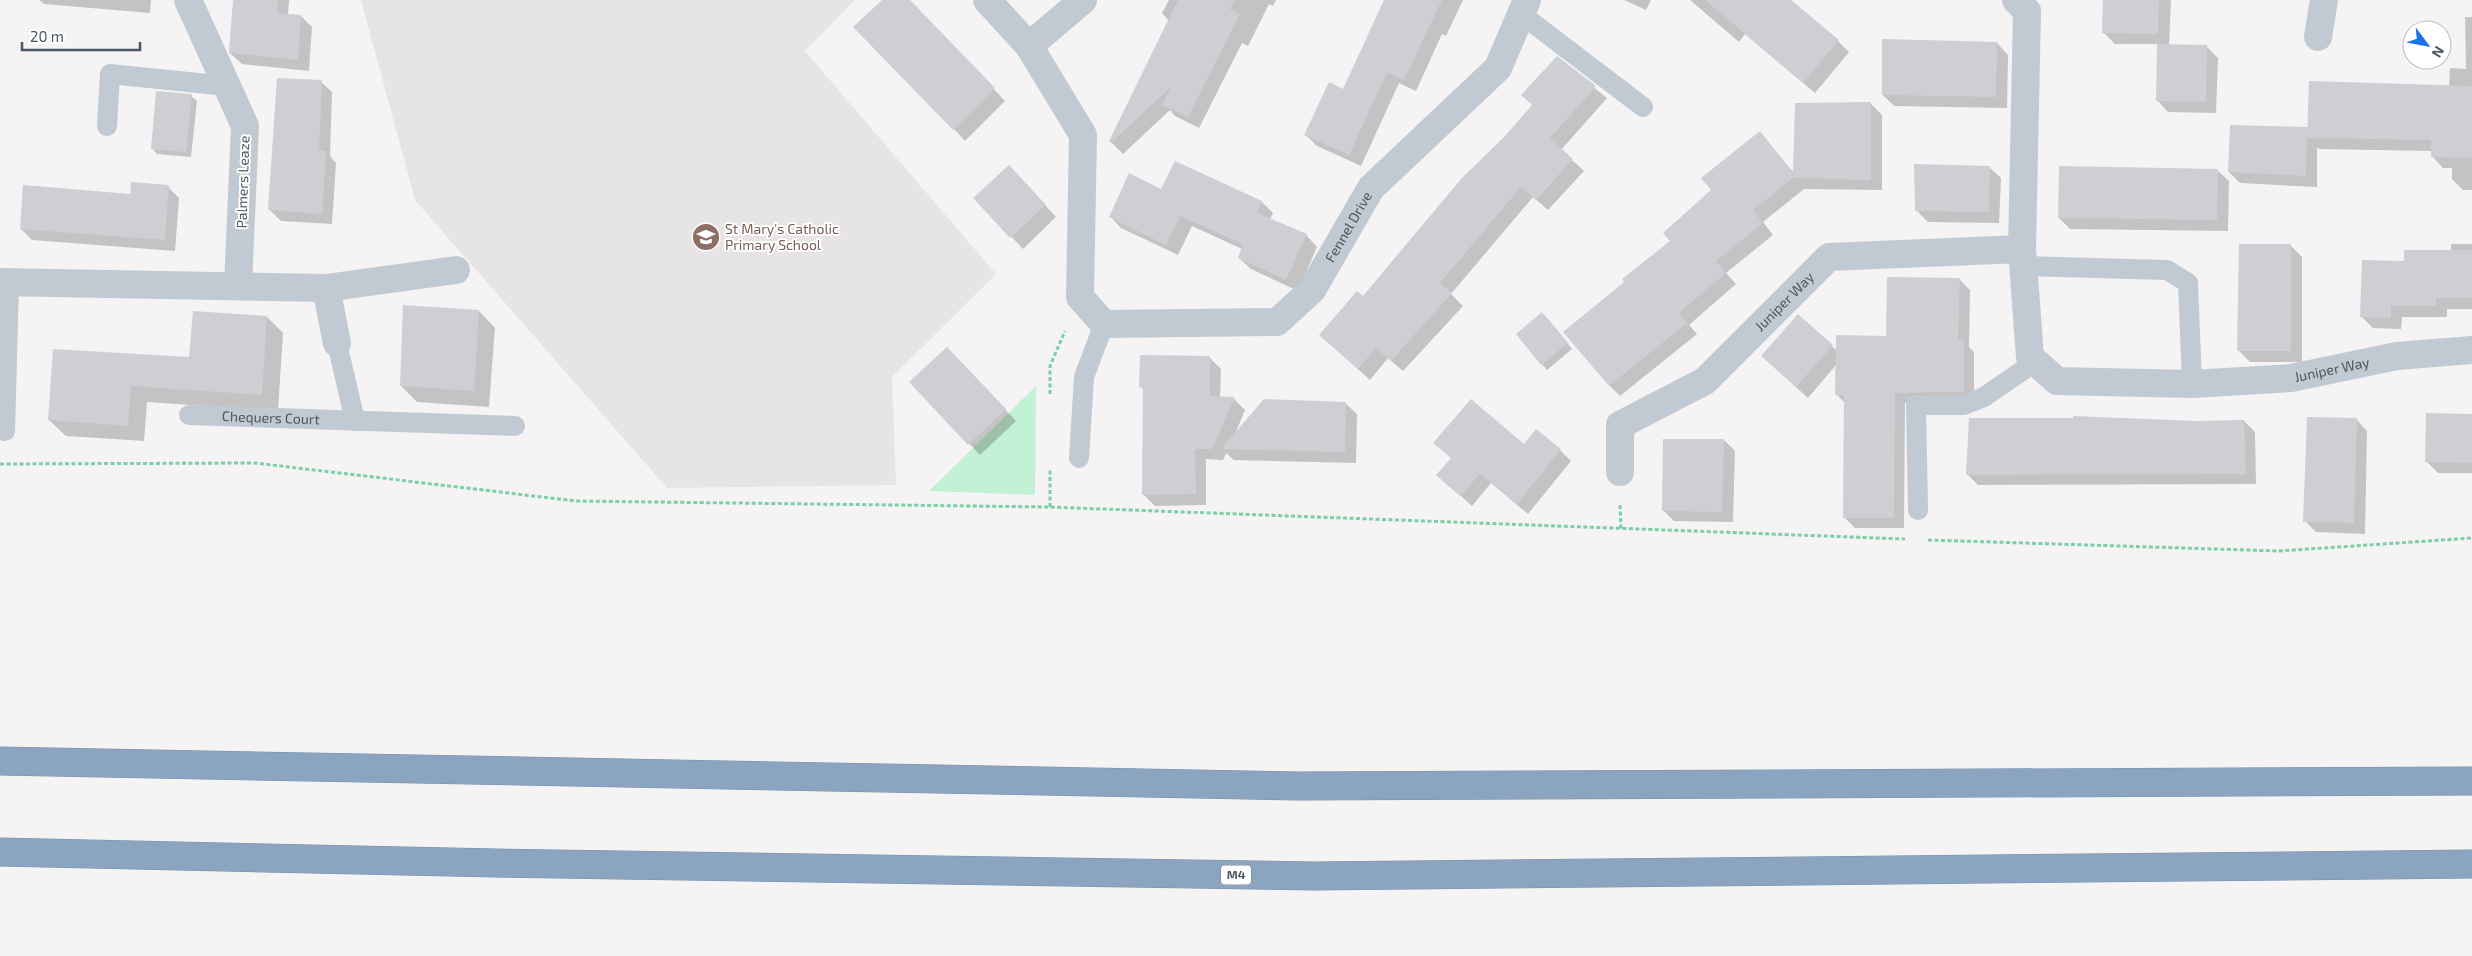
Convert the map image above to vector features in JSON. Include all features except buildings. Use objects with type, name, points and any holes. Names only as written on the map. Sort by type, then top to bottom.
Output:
[{"type":"highway","points":[[0,761],[1299,786],[2472,781]]},
{"type":"highway","name":"M4","points":[[0,852],[506,863],[1314,876],[2472,864]]},
{"type":"street","name":"Palmers Leaze","points":[[188,0],[245,126],[238,286]]},
{"type":"street","points":[[987,0],[1029,46],[1083,135],[1080,297],[1104,324]]},
{"type":"street","points":[[1029,46],[1083,0]]},
{"type":"street","name":"Juniper Way","points":[[2016,0],[2027,11],[2023,257],[2030,357],[2057,381],[2192,384],[2291,378],[2397,356],[2472,350]]},
{"type":"street","points":[[2318,37],[2324,0]]},
{"type":"street","name":"Fennel Drive","points":[[1104,324],[1277,322],[1312,290],[1371,188],[1498,68],[1524,7]]},
{"type":"street","name":"Juniper Way","points":[[1620,472],[1620,425],[1706,381],[1829,257],[2023,257]]},
{"type":"street","points":[[4,282],[326,288],[456,270]]},
{"type":"street","points":[[326,288],[337,343]]},
{"type":"lane","points":[[1524,7],[1643,107]]},
{"type":"lane","points":[[106,126],[110,74],[227,86]]},
{"type":"lane","name":"Juniper Way","points":[[2023,257],[2167,270],[2188,283],[2192,384]]},
{"type":"lane","points":[[4,282],[5,431]]},
{"type":"lane","points":[[1079,458],[1084,377],[1104,324]]},
{"type":"lane","points":[[337,343],[354,421]]},
{"type":"lane","points":[[1918,510],[1916,405],[1964,405],[1984,397],[2036,362]]},
{"type":"lane","name":"Chequers Court","points":[[189,415],[515,426]]},
{"type":"path","points":[[0,464],[255,463],[576,501],[1050,507],[1910,539]]},
{"type":"path","points":[[1920,539],[2279,551],[2472,538]]},
{"type":"shaded area","name":"St Mary's Catholic Primary School","points":[[361,0],[855,0],[805,51],[996,274],[892,377],[896,485],[667,488],[415,200]]},
{"type":"green space","points":[[1036,386],[1035,495],[929,491]]},
{"type":"place","name":"St Mary's Catholic Primary School","points":[[706,237]]}]
